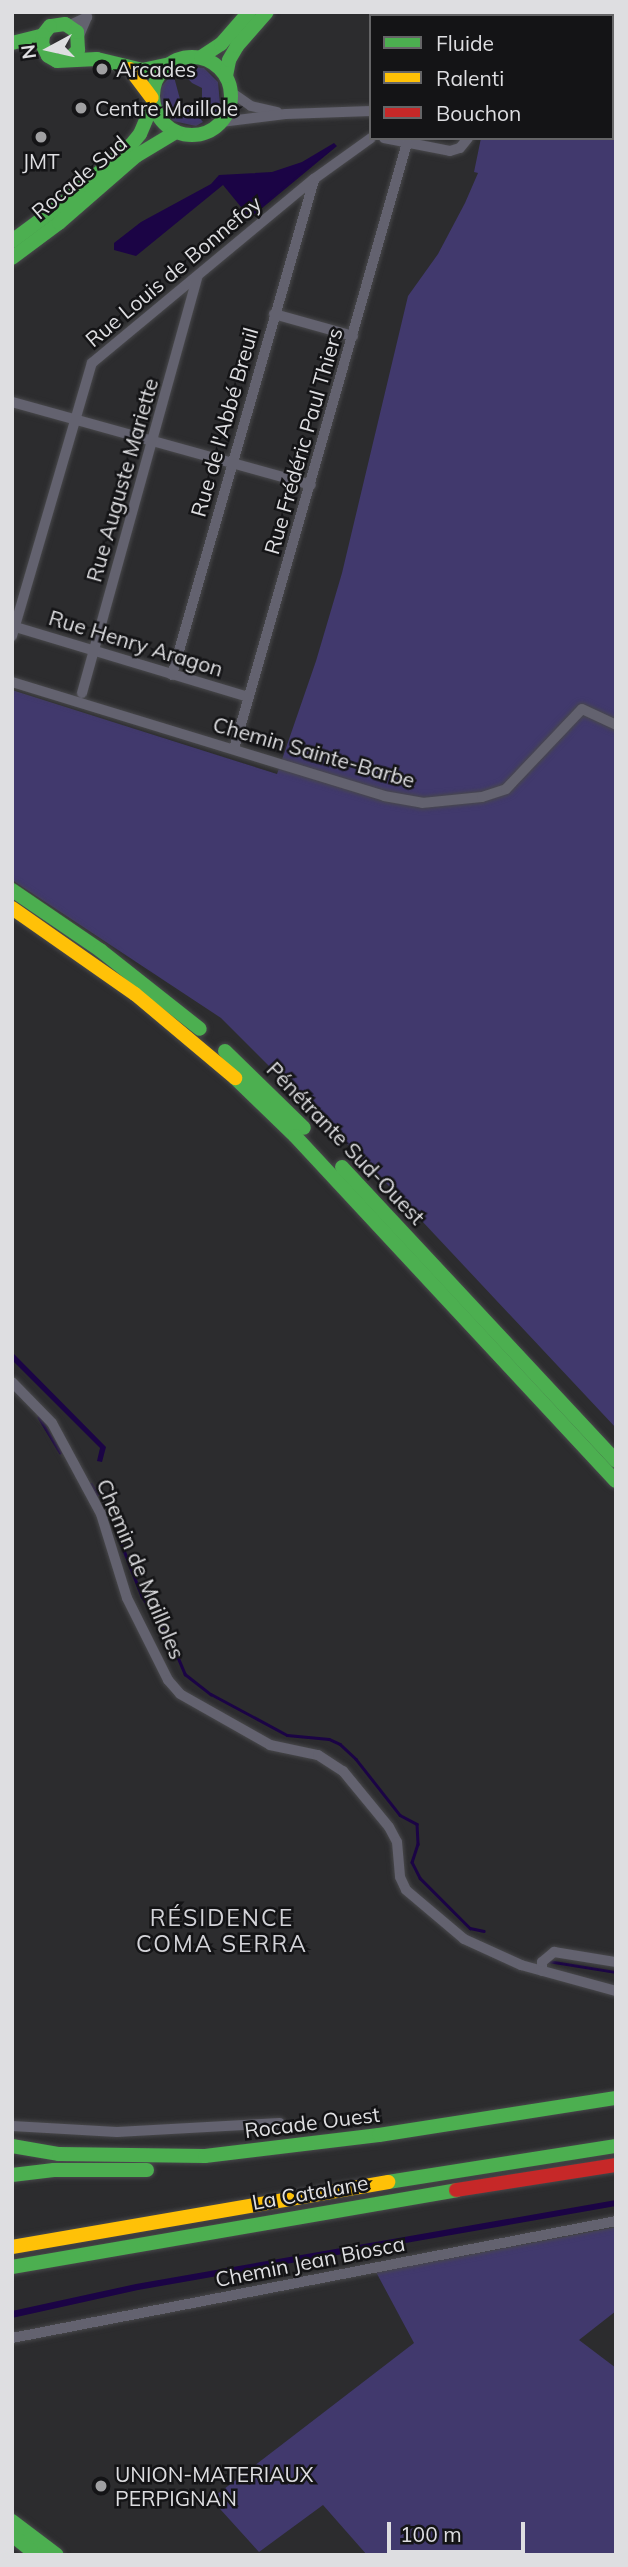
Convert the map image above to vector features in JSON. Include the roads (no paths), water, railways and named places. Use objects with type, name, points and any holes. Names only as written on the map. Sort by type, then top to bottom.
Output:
[{"type":"main road","points":[[201,57],[220,44],[249,12]]},
{"type":"main road","points":[[226,76],[229,60],[237,46],[267,12]]},
{"type":"main road","points":[[12,44],[43,42],[68,28]]},
{"type":"main road","points":[[68,28],[97,59]]},
{"type":"main road","points":[[68,28],[69,59]]},
{"type":"main road","points":[[43,42],[51,59],[97,59],[130,69],[166,65],[183,57],[201,57],[216,64],[226,76],[231,92],[230,105],[221,122],[197,135],[176,132],[163,123],[153,101],[130,69]]},
{"type":"main road","points":[[153,101],[155,80],[166,65]]},
{"type":"main road","name":"Rocade Sud","points":[[12,241],[66,201],[131,145],[140,134],[153,101]]},
{"type":"main road","name":"Rocade Sud","points":[[12,258],[59,223],[136,156],[176,132]]},
{"type":"main road","name":"Pénétrante Sud-Ouest","points":[[12,890],[154,992],[267,1088],[616,1461]]},
{"type":"main road","points":[[12,908],[135,994],[210,1054],[295,1136],[616,1481]]},
{"type":"main road","name":"Rocade Ouest","points":[[12,2146],[60,2154],[205,2156],[379,2135],[616,2098]]},
{"type":"main road","name":"Rocade Ouest","points":[[12,2175],[54,2170],[207,2169],[280,2163],[616,2110]]},
{"type":"main road","name":"La Catalane","points":[[12,2248],[347,2188],[616,2146]]},
{"type":"main road","name":"La Catalane","points":[[12,2267],[337,2209],[616,2165]]},
{"type":"main road","points":[[12,2521],[57,2555]]},
{"type":"main road","points":[[12,2535],[37,2555]]},
{"type":"street","points":[[68,28],[89,15]]},
{"type":"street","points":[[231,92],[251,106],[286,114]]},
{"type":"street","points":[[221,122],[286,114],[369,111]]},
{"type":"street","name":"Rue Louis de Bonnefoy","points":[[13,630],[92,363],[314,179],[369,139]]},
{"type":"street","points":[[393,140],[450,151],[460,148],[466,140]]},
{"type":"street","points":[[450,151],[458,140]]},
{"type":"street","name":"Rue Frédéric Paul Thiers","points":[[234,749],[407,143]]},
{"type":"street","name":"Rue de l'Abbé Breuil","points":[[172,675],[314,179]]},
{"type":"street","name":"Rue Auguste Mariette","points":[[82,693],[154,442],[197,278]]},
{"type":"street","points":[[274,314],[353,336]]},
{"type":"street","points":[[12,402],[311,485]]},
{"type":"street","name":"Rue Henry Aragon","points":[[13,630],[93,650],[249,697]]},
{"type":"street","name":"Chemin Sainte-Barbe","points":[[12,682],[384,796],[422,803],[448,803],[482,797],[506,789],[582,709],[616,724]]},
{"type":"street","name":"Chemin de Mailloles","points":[[12,1382],[52,1423],[101,1514],[127,1598],[168,1680],[180,1694],[270,1745],[318,1755],[343,1771],[389,1827],[397,1842],[400,1877],[406,1890],[464,1940],[542,1971],[616,1991]]},
{"type":"street","points":[[542,1971],[542,1962],[554,1952],[616,1962]]},
{"type":"street","points":[[12,2126],[79,2132],[139,2132],[280,2123]]},
{"type":"street","name":"Chemin Jean Biosca","points":[[12,2338],[616,2221]]},
{"type":"waterway","points":[[39,1417],[60,1452]]},
{"type":"waterway","points":[[91,1484],[97,1494]]},
{"type":"waterway","points":[[116,1530],[142,1596],[172,1643],[185,1674],[211,1694],[287,1735],[329,1739],[340,1744],[356,1759],[400,1815],[417,1824],[418,1844],[412,1862],[420,1878],[470,1928],[484,1931]]},
{"type":"waterway","points":[[548,1961],[616,1972]]},
{"type":"place","name":"Arcades","points":[[102,69]]},
{"type":"place","name":"Centre Maillole","points":[[81,108]]},
{"type":"place","name":"JMT","points":[[41,137]]},
{"type":"place","name":"UNION-MATERIAUX PERPIGNAN","points":[[101,2486]]},
{"type":"district","name":"RÉSIDENCE COMA SERRA","points":[[222,1931]]}]
